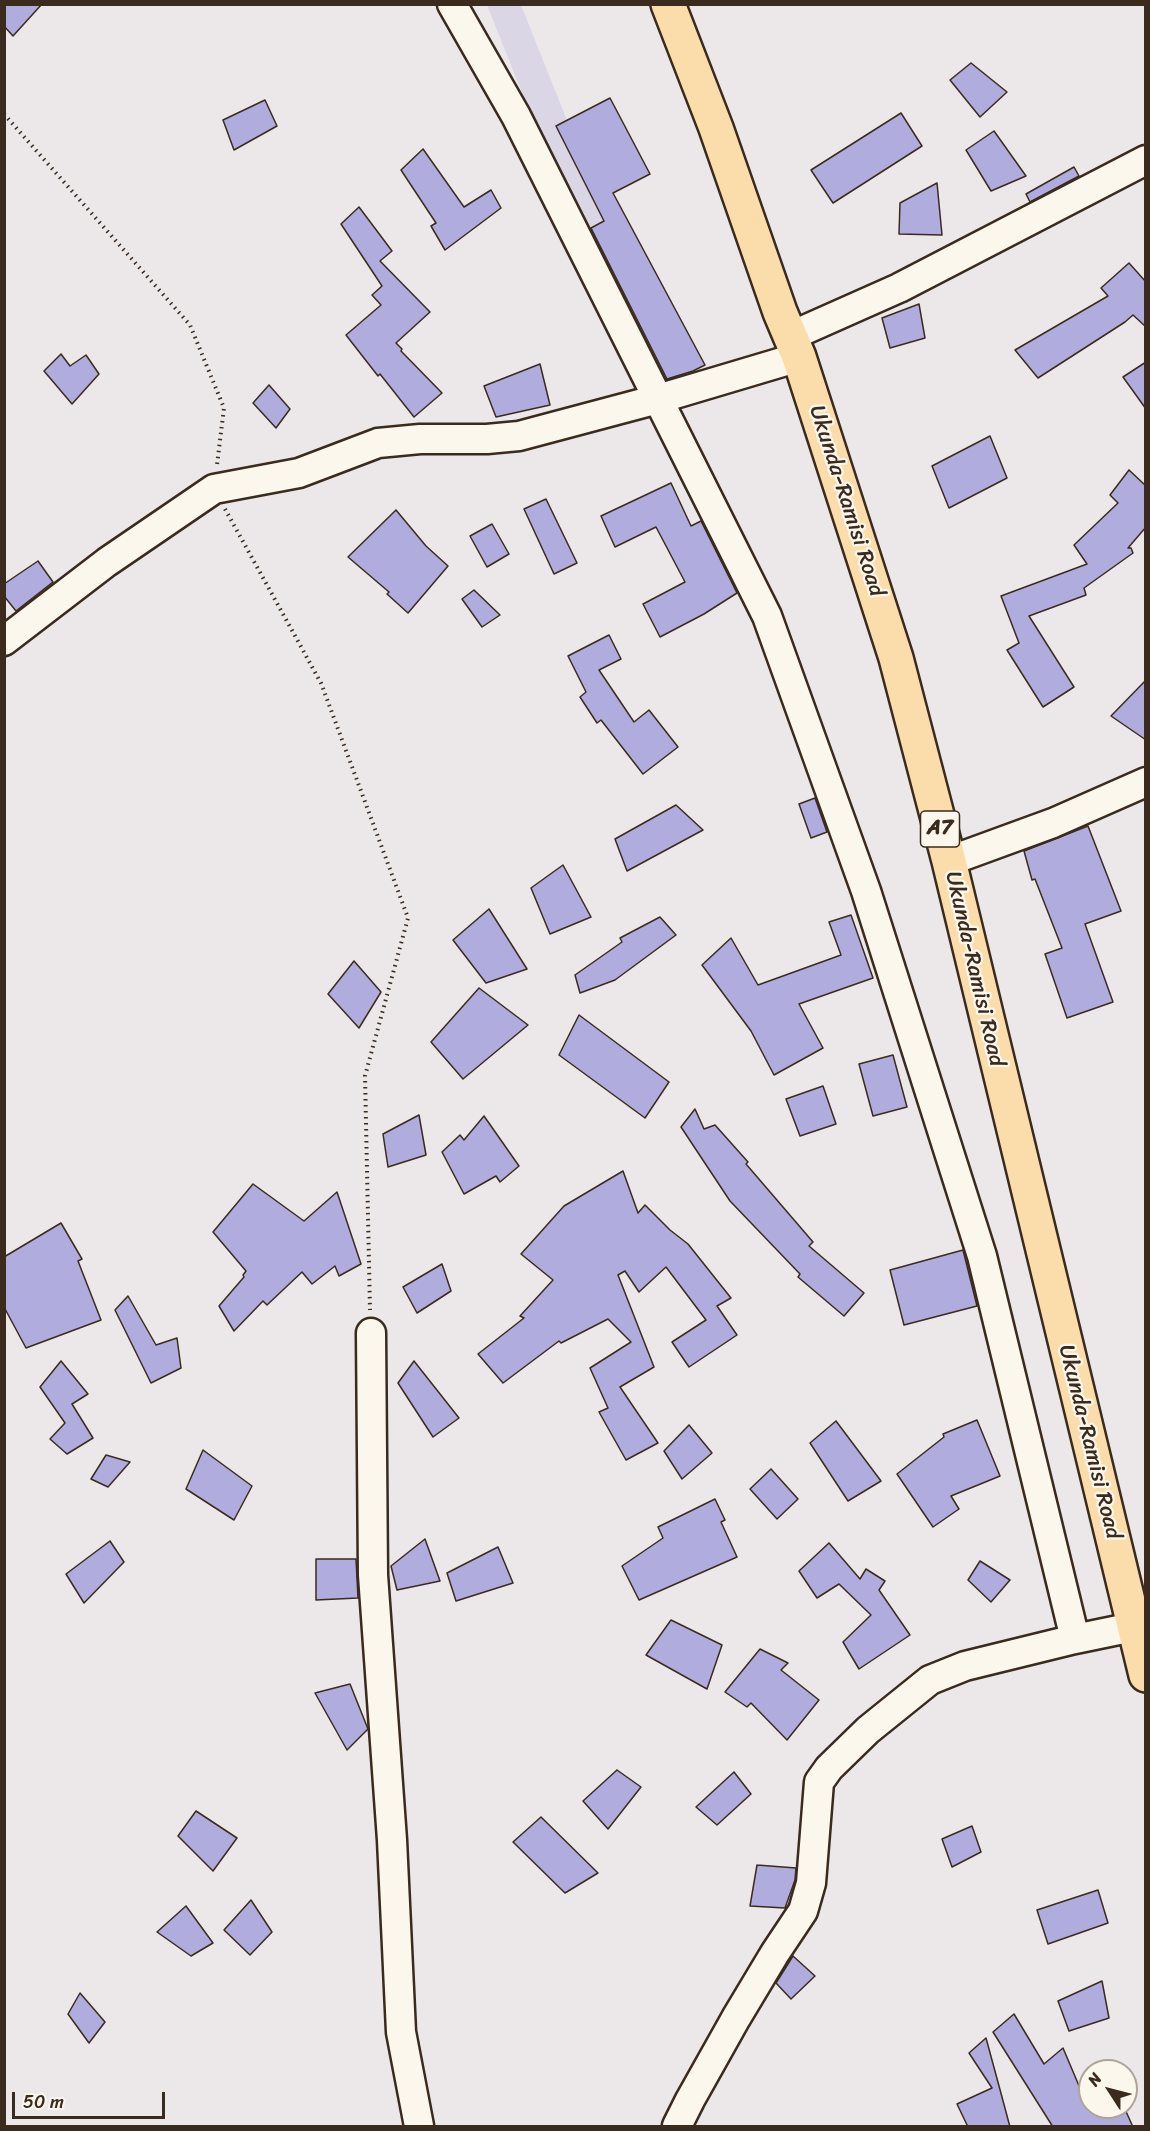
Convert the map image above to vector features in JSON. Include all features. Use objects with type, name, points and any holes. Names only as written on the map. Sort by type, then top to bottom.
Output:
[{"type":"highway","name":"Ukunda-Ramisi Road","points":[[668,4],[716,128],[780,312],[795,346],[896,658],[949,861],[1146,1675]]},
{"type":"street","points":[[452,4],[516,116],[766,616],[866,891],[982,1256],[1075,1639]]},
{"type":"street","points":[[4,641],[107,562],[214,489],[299,472],[378,443],[420,439],[487,440],[519,436],[658,399],[795,346],[899,288],[1146,160]]},
{"type":"street","points":[[949,861],[1053,823],[1146,782]]},
{"type":"street","points":[[371,1333],[373,1575],[392,1840],[401,2032],[419,2127]]},
{"type":"street","points":[[678,2127],[690,2100],[736,2018],[803,1911],[811,1883],[819,1782],[829,1768],[868,1730],[930,1680],[965,1666],[1133,1627]]},
{"type":"path","points":[[4,114],[190,325],[224,408],[214,489],[321,683],[408,918],[365,1076],[371,1333]]},
{"type":"shaded area","points":[[487,5],[521,5],[636,293],[607,305]]},
{"type":"building","points":[[4,4],[42,4],[13,36],[4,26]]},
{"type":"building","points":[[971,63],[1007,92],[980,117],[950,80]]},
{"type":"building","points":[[610,98],[650,174],[613,193],[705,365],[667,379],[591,228],[604,221],[556,126]]},
{"type":"building","points":[[265,100],[277,126],[234,150],[223,120]]},
{"type":"building","points":[[901,113],[922,146],[833,203],[811,170]]},
{"type":"building","points":[[994,131],[1026,176],[991,191],[966,150]]},
{"type":"building","points":[[423,149],[464,207],[491,190],[501,208],[445,250],[431,226],[436,223],[401,170]]},
{"type":"building","points":[[1074,167],[1079,176],[1030,202],[1026,194]]},
{"type":"building","points":[[937,183],[942,235],[899,234],[900,203]]},
{"type":"building","points":[[359,207],[392,251],[380,261],[430,312],[396,343],[442,393],[414,417],[346,335],[381,305],[372,295],[382,286],[341,224]]},
{"type":"building","points":[[1129,263],[1146,282],[1146,327],[1133,315],[1038,378],[1015,350],[1108,296],[1101,288]]},
{"type":"building","points":[[919,304],[925,338],[890,348],[882,318]]},
{"type":"building","points":[[61,354],[70,366],[86,355],[99,374],[72,404],[44,371]]},
{"type":"building","points":[[1146,362],[1146,409],[1123,377]]},
{"type":"building","points":[[540,364],[550,405],[496,417],[484,386]]},
{"type":"building","points":[[269,385],[290,409],[276,428],[253,403]]},
{"type":"building","points":[[990,436],[1007,478],[949,508],[932,466]]},
{"type":"building","points":[[1129,470],[1146,486],[1146,527],[1128,548],[1131,548],[1133,553],[1084,588],[1086,595],[1029,616],[1074,687],[1043,707],[1007,650],[1019,643],[1001,596],[1087,564],[1074,545],[1118,503],[1110,495]]},
{"type":"building","points":[[671,483],[691,526],[701,521],[737,593],[704,614],[660,637],[643,604],[685,582],[656,527],[615,547],[601,516]]},
{"type":"building","points":[[546,499],[577,563],[554,574],[524,509]]},
{"type":"building","points":[[396,510],[426,546],[448,566],[408,613],[387,594],[389,592],[348,557]]},
{"type":"building","points":[[492,524],[509,554],[487,567],[470,536]]},
{"type":"building","points":[[38,561],[53,582],[16,611],[4,596],[4,584]]},
{"type":"building","points":[[474,590],[500,615],[482,627],[462,599]]},
{"type":"building","points":[[609,635],[621,659],[599,670],[634,722],[649,710],[678,747],[643,774],[601,720],[597,723],[580,697],[586,692],[568,656]]},
{"type":"building","points":[[1146,680],[1146,740],[1111,716]]},
{"type":"building","points":[[815,798],[827,832],[811,838],[799,804]]},
{"type":"building","points":[[676,805],[703,830],[627,871],[615,839]]},
{"type":"building","points":[[1088,826],[1121,911],[1085,924],[1113,1002],[1067,1018],[1045,954],[1062,948],[1035,879],[1032,880],[1024,851]]},
{"type":"building","points":[[563,865],[591,917],[550,934],[531,888]]},
{"type":"building","points":[[489,909],[527,969],[486,983],[453,940]]},
{"type":"building","points":[[851,915],[873,978],[799,1004],[823,1048],[774,1075],[751,1031],[702,965],[731,938],[758,985],[841,955],[829,922]]},
{"type":"building","points":[[660,917],[676,935],[615,980],[580,993],[575,975],[622,942],[620,938]]},
{"type":"building","points":[[354,961],[381,992],[359,1028],[328,994]]},
{"type":"building","points":[[479,988],[528,1025],[463,1079],[431,1042]]},
{"type":"building","points":[[579,1015],[669,1082],[645,1118],[559,1055]]},
{"type":"building","points":[[893,1055],[907,1107],[873,1116],[859,1064]]},
{"type":"building","points":[[823,1086],[836,1124],[800,1136],[786,1099]]},
{"type":"building","points":[[695,1109],[704,1129],[715,1125],[748,1162],[746,1164],[813,1242],[809,1246],[864,1293],[844,1316],[798,1277],[800,1274],[730,1201],[681,1127]]},
{"type":"building","points":[[419,1115],[426,1155],[388,1167],[383,1134]]},
{"type":"building","points":[[484,1116],[519,1166],[500,1182],[496,1176],[464,1194],[442,1152],[460,1135],[464,1140]]},
{"type":"building","points":[[623,1171],[638,1213],[645,1205],[688,1244],[731,1298],[717,1306],[737,1335],[689,1367],[672,1342],[706,1320],[666,1267],[639,1292],[625,1271],[618,1275],[654,1367],[620,1387],[658,1443],[626,1460],[599,1412],[608,1408],[590,1368],[631,1342],[608,1319],[561,1343],[559,1341],[503,1383],[478,1354],[524,1318],[520,1316],[553,1280],[521,1254],[564,1206]]},
{"type":"building","points":[[253,1184],[304,1221],[337,1192],[361,1264],[339,1276],[335,1266],[312,1284],[302,1272],[267,1305],[263,1301],[234,1331],[219,1306],[244,1277],[246,1271],[213,1232]]},
{"type":"building","points":[[61,1223],[82,1259],[78,1261],[101,1320],[26,1348],[4,1307],[4,1257]]},
{"type":"building","points":[[963,1250],[977,1306],[904,1325],[890,1270]]},
{"type":"building","points":[[442,1264],[451,1291],[417,1313],[403,1287]]},
{"type":"building","points":[[128,1296],[156,1345],[177,1338],[181,1368],[151,1383],[115,1310]]},
{"type":"building","points":[[61,1361],[88,1394],[72,1404],[93,1438],[67,1454],[50,1439],[65,1423],[40,1387]]},
{"type":"building","points":[[414,1361],[459,1418],[433,1437],[398,1383]]},
{"type":"building","points":[[977,1420],[1000,1476],[951,1496],[959,1509],[933,1527],[897,1474],[944,1437],[943,1434]]},
{"type":"building","points":[[836,1421],[881,1481],[848,1501],[810,1443]]},
{"type":"building","points":[[689,1425],[712,1453],[682,1479],[664,1451]]},
{"type":"building","points":[[203,1450],[252,1486],[234,1520],[186,1489]]},
{"type":"building","points":[[106,1455],[130,1462],[108,1487],[91,1479]]},
{"type":"building","points":[[771,1469],[798,1499],[777,1519],[750,1489]]},
{"type":"building","points":[[715,1499],[725,1520],[721,1522],[737,1557],[639,1600],[622,1566],[663,1538],[658,1527]]},
{"type":"building","points":[[425,1539],[440,1581],[397,1590],[391,1566]]},
{"type":"building","points":[[110,1541],[124,1562],[84,1603],[66,1574]]},
{"type":"building","points":[[829,1543],[860,1579],[866,1569],[885,1581],[879,1590],[910,1635],[859,1669],[843,1642],[871,1615],[839,1584],[817,1598],[799,1571]]},
{"type":"building","points":[[498,1547],[513,1583],[456,1601],[447,1573]]},
{"type":"building","points":[[316,1559],[356,1559],[358,1598],[316,1600]]},
{"type":"building","points":[[980,1561],[1010,1580],[991,1602],[968,1580]]},
{"type":"building","points":[[671,1620],[722,1645],[707,1689],[646,1655]]},
{"type":"building","points":[[760,1649],[788,1663],[781,1670],[819,1700],[787,1740],[751,1703],[747,1707],[725,1692]]},
{"type":"building","points":[[350,1684],[368,1729],[347,1750],[315,1693]]},
{"type":"building","points":[[617,1770],[641,1787],[608,1829],[583,1801]]},
{"type":"building","points":[[734,1772],[751,1794],[717,1825],[696,1807]]},
{"type":"building","points":[[196,1811],[237,1838],[213,1871],[178,1836]]},
{"type":"building","points":[[541,1817],[598,1873],[565,1893],[513,1842]]},
{"type":"building","points":[[972,1826],[981,1852],[952,1867],[942,1839]]},
{"type":"building","points":[[757,1865],[796,1868],[795,1880],[785,1908],[750,1906]]},
{"type":"building","points":[[1098,1890],[1108,1923],[1048,1944],[1037,1910]]},
{"type":"building","points":[[251,1900],[272,1932],[250,1955],[224,1930]]},
{"type":"building","points":[[186,1906],[213,1943],[191,1956],[157,1932]]},
{"type":"building","points":[[793,1956],[815,1976],[791,1999],[776,1983]]},
{"type":"building","points":[[1102,1981],[1109,2018],[1069,2031],[1058,2001]]},
{"type":"building","points":[[80,1993],[105,2022],[89,2043],[68,2014]]},
{"type":"building","points":[[1014,2014],[1044,2064],[1063,2048],[1078,2083],[1078,2119],[1129,2119],[1133,2127],[1053,2127],[993,2032]]},
{"type":"building","points":[[986,2038],[1010,2127],[968,2127],[957,2104],[992,2088],[969,2053]]}]
